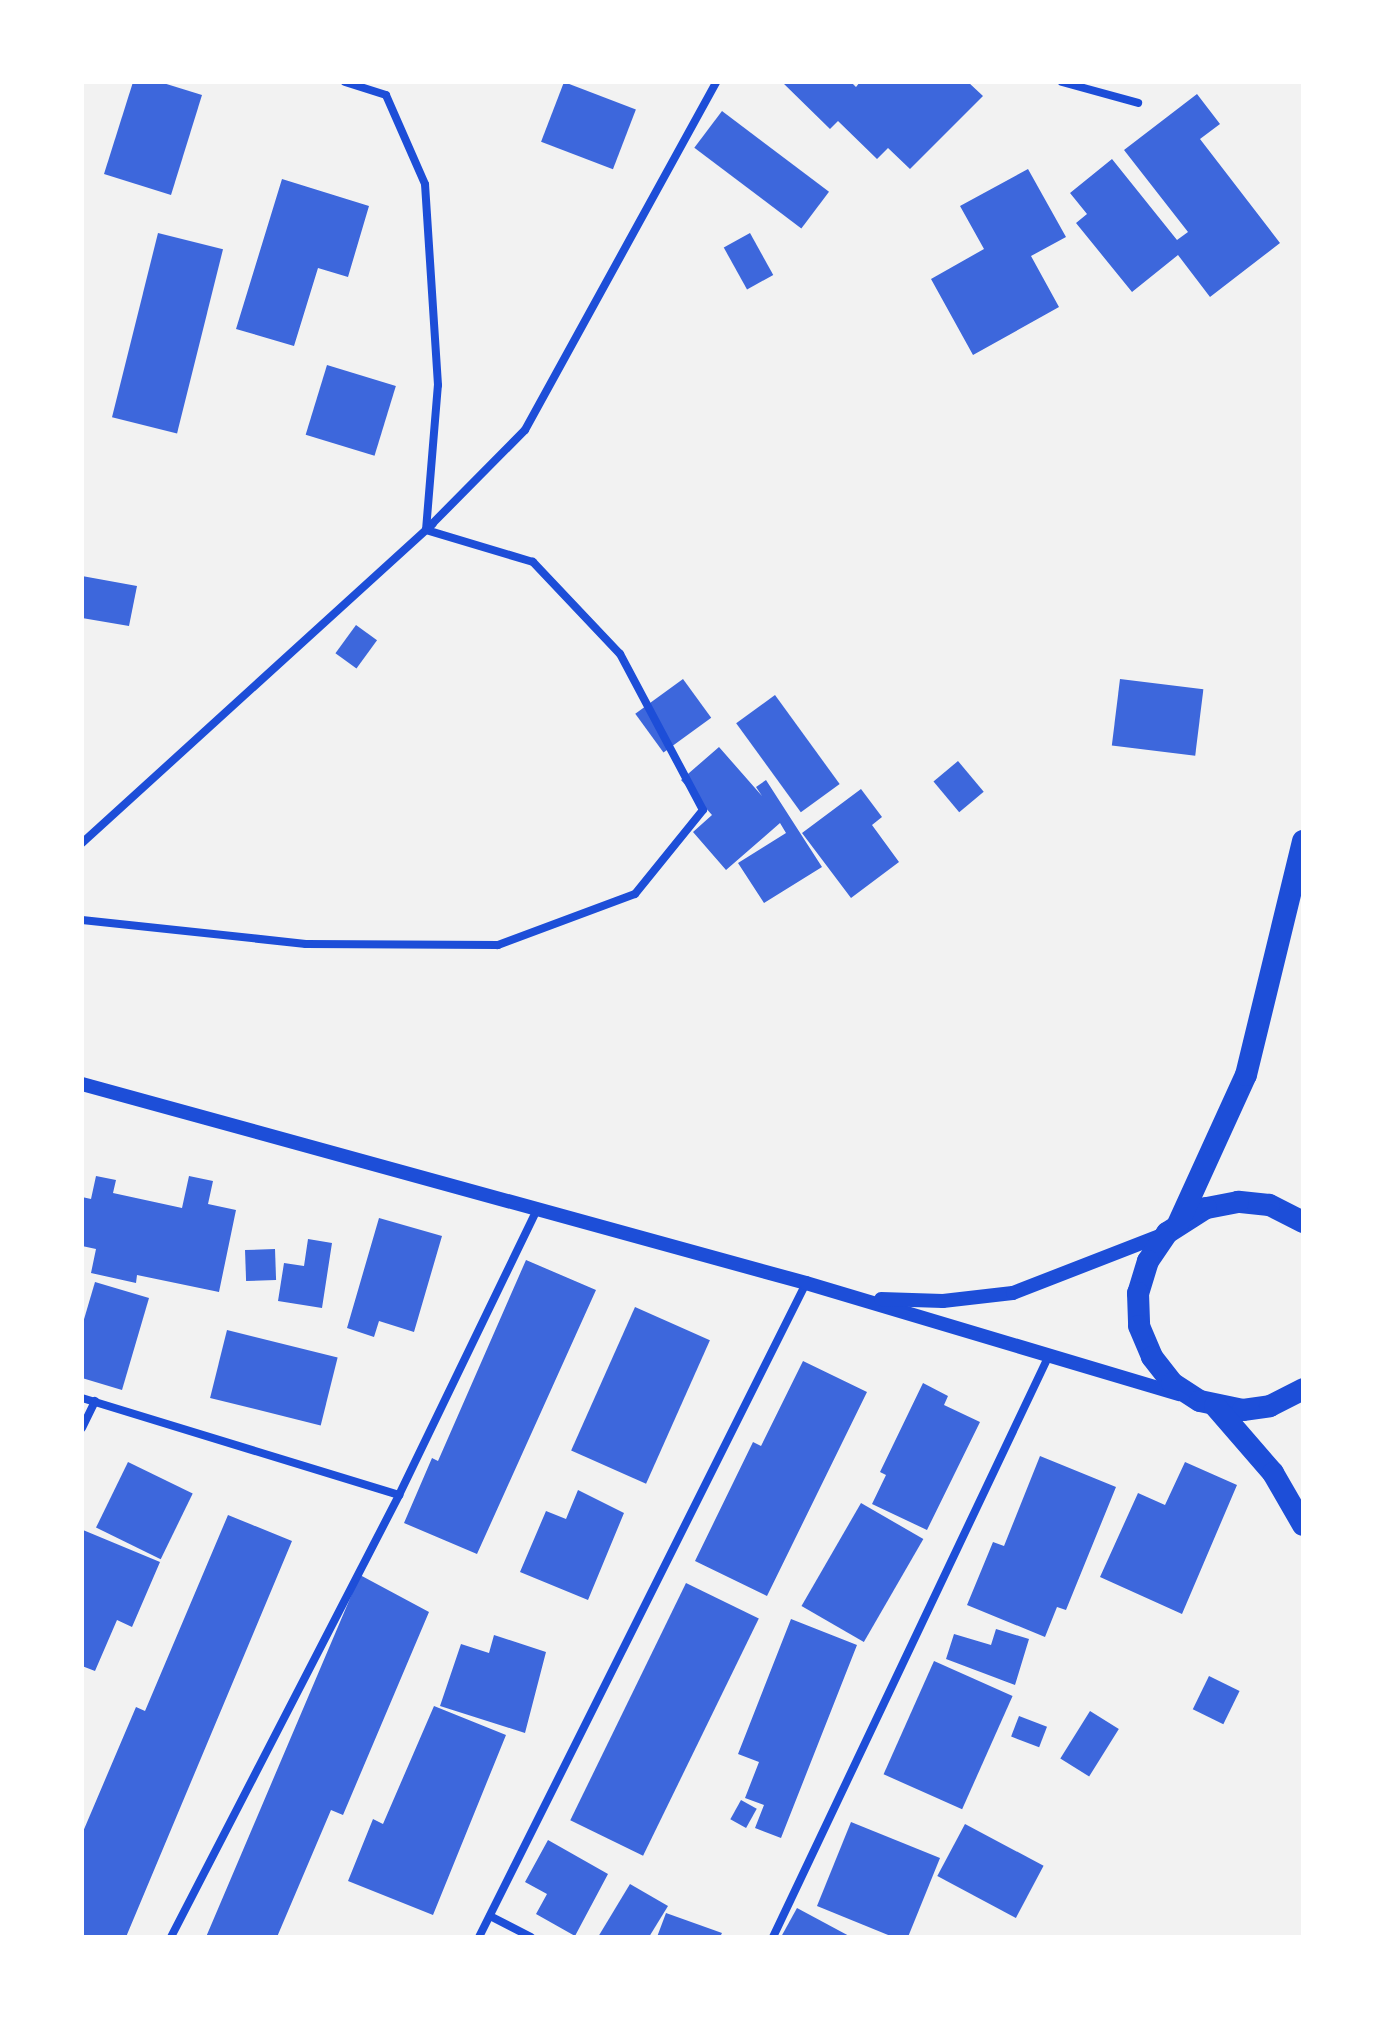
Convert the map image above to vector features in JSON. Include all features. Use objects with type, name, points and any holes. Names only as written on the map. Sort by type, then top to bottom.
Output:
[{"type":"highway","points":[[1303,841],[1246,1075],[1172,1228],[1145,1271],[1138,1293],[1139,1326],[1152,1357],[1172,1383],[1208,1403],[1273,1473],[1303,1525]]},
{"type":"highway","points":[[1172,1228],[1206,1208],[1238,1202],[1269,1205],[1303,1222]]},
{"type":"highway","points":[[1208,1403],[1270,1406],[1303,1389]]},
{"type":"street","points":[[345,82],[386,95],[425,184],[438,385],[426,530]]},
{"type":"street","points":[[82,843],[426,530],[525,430],[716,82]]},
{"type":"street","points":[[1062,82],[1138,103]]},
{"type":"street","points":[[82,920],[306,944],[498,945],[635,894],[703,810],[620,654],[533,562],[426,530]]},
{"type":"street","points":[[82,1084],[1051,1352],[1208,1403]]},
{"type":"street","points":[[171,1937],[399,1495],[537,1208]]},
{"type":"street","points":[[856,1298],[943,1301],[1013,1293],[1172,1228]]},
{"type":"street","points":[[479,1937],[806,1283]]},
{"type":"street","points":[[773,1937],[1051,1352]]},
{"type":"street","points":[[82,1398],[399,1495]]},
{"type":"street","points":[[82,1428],[95,1401]]},
{"type":"street","points":[[490,1916],[531,1937]]},
{"type":"building","points":[[133,82],[160,82],[202,95],[171,195],[104,174]]},
{"type":"building","points":[[564,82],[636,110],[613,169],[541,142]]},
{"type":"building","points":[[782,82],[851,82],[856,87],[860,82],[968,82],[983,96],[910,169],[888,148],[877,159],[838,121],[830,129]]},
{"type":"building","points":[[1197,94],[1220,124],[1200,139],[1280,243],[1210,297],[1178,255],[1132,292],[1076,223],[1087,214],[1070,193],[1112,159],[1177,240],[1188,232],[1124,150]]},
{"type":"building","points":[[722,111],[829,192],[801,228],[694,148]]},
{"type":"building","points":[[1028,169],[1066,237],[1031,256],[1059,307],[973,355],[931,279],[984,249],[960,206]]},
{"type":"building","points":[[282,179],[369,206],[348,277],[318,268],[294,346],[236,329]]},
{"type":"building","points":[[158,233],[223,249],[177,434],[112,417]]},
{"type":"building","points":[[750,233],[773,275],[747,290],[724,248]]},
{"type":"building","points":[[327,365],[396,386],[375,456],[306,435]]},
{"type":"building","points":[[82,576],[137,586],[129,626],[82,618]]},
{"type":"building","points":[[356,625],[377,640],[356,669],[335,653]]},
{"type":"building","points":[[683,679],[711,718],[663,753],[635,714]]},
{"type":"building","points":[[1120,679],[1203,689],[1195,756],[1112,746]]},
{"type":"building","points":[[775,695],[840,784],[801,812],[736,723]]},
{"type":"building","points":[[719,747],[762,796],[756,787],[766,780],[822,867],[764,903],[738,863],[786,833],[780,823],[726,870],[693,832],[712,815],[681,780]]},
{"type":"building","points":[[958,761],[984,792],[959,812],[933,782]]},
{"type":"building","points":[[861,789],[882,817],[872,825],[899,862],[851,898],[802,833]]},
{"type":"building","points":[[96,1176],[116,1180],[113,1193],[182,1208],[189,1176],[213,1181],[208,1204],[236,1210],[219,1292],[137,1275],[136,1283],[91,1273],[96,1249],[82,1246],[82,1197],[91,1199]]},
{"type":"building","points":[[379,1218],[442,1236],[414,1332],[379,1321],[374,1337],[347,1328]]},
{"type":"building","points":[[308,1239],[332,1243],[322,1308],[278,1301],[284,1263],[304,1266]]},
{"type":"building","points":[[275,1249],[276,1280],[246,1281],[245,1250]]},
{"type":"building","points":[[526,1260],[596,1290],[477,1554],[404,1523],[432,1458],[438,1461]]},
{"type":"building","points":[[95,1282],[149,1298],[122,1390],[82,1378],[82,1326]]},
{"type":"building","points":[[635,1307],[710,1340],[646,1484],[571,1450]]},
{"type":"building","points":[[227,1330],[338,1358],[321,1425],[210,1398]]},
{"type":"building","points":[[803,1361],[867,1392],[767,1596],[695,1561],[753,1442],[761,1446]]},
{"type":"building","points":[[923,1383],[948,1396],[944,1405],[980,1422],[927,1530],[872,1504],[886,1475],[880,1472]]},
{"type":"building","points":[[1040,1456],[1116,1487],[1066,1610],[1057,1607],[1045,1637],[967,1605],[993,1542],[1004,1546]]},
{"type":"building","points":[[128,1462],[193,1494],[161,1559],[96,1528]]},
{"type":"building","points":[[1185,1462],[1237,1485],[1182,1614],[1100,1577],[1138,1493],[1165,1505]]},
{"type":"building","points":[[578,1490],[624,1513],[588,1600],[520,1572],[546,1511],[566,1519]]},
{"type":"building","points":[[861,1503],[923,1539],[864,1642],[802,1606]]},
{"type":"building","points":[[228,1515],[292,1541],[126,1937],[82,1937],[82,1834],[136,1707],[145,1711]]},
{"type":"building","points":[[83,1530],[160,1562],[132,1627],[117,1620],[95,1671],[82,1666]]},
{"type":"building","points":[[360,1575],[429,1612],[343,1815],[331,1810],[277,1937],[206,1937]]},
{"type":"building","points":[[686,1583],[759,1619],[643,1856],[570,1820]]},
{"type":"building","points":[[791,1619],[857,1645],[781,1838],[755,1828],[764,1805],[745,1798],[759,1762],[738,1754]]},
{"type":"building","points":[[996,1629],[1029,1639],[1015,1685],[946,1659],[954,1634],[991,1645]]},
{"type":"building","points":[[494,1635],[546,1652],[525,1733],[440,1706],[461,1644],[489,1653]]},
{"type":"building","points":[[934,1661],[1013,1696],[962,1809],[884,1774]]},
{"type":"building","points":[[1209,1676],[1240,1691],[1223,1724],[1193,1709]]},
{"type":"building","points":[[434,1706],[506,1735],[433,1915],[348,1881],[373,1819],[383,1824]]},
{"type":"building","points":[[1090,1711],[1119,1729],[1089,1777],[1060,1758]]},
{"type":"building","points":[[1019,1716],[1047,1727],[1039,1747],[1011,1737]]},
{"type":"building","points":[[741,1800],[757,1809],[746,1828],[730,1819]]},
{"type":"building","points":[[851,1822],[940,1858],[908,1937],[893,1937],[817,1906]]},
{"type":"building","points":[[965,1824],[1044,1866],[1016,1918],[937,1876]]},
{"type":"building","points":[[548,1840],[608,1874],[575,1936],[536,1914],[547,1894],[525,1882]]},
{"type":"building","points":[[630,1884],[668,1906],[649,1937],[598,1937]]},
{"type":"building","points":[[797,1908],[851,1937],[781,1937]]},
{"type":"building","points":[[666,1913],[722,1933],[720,1937],[657,1937]]}]
